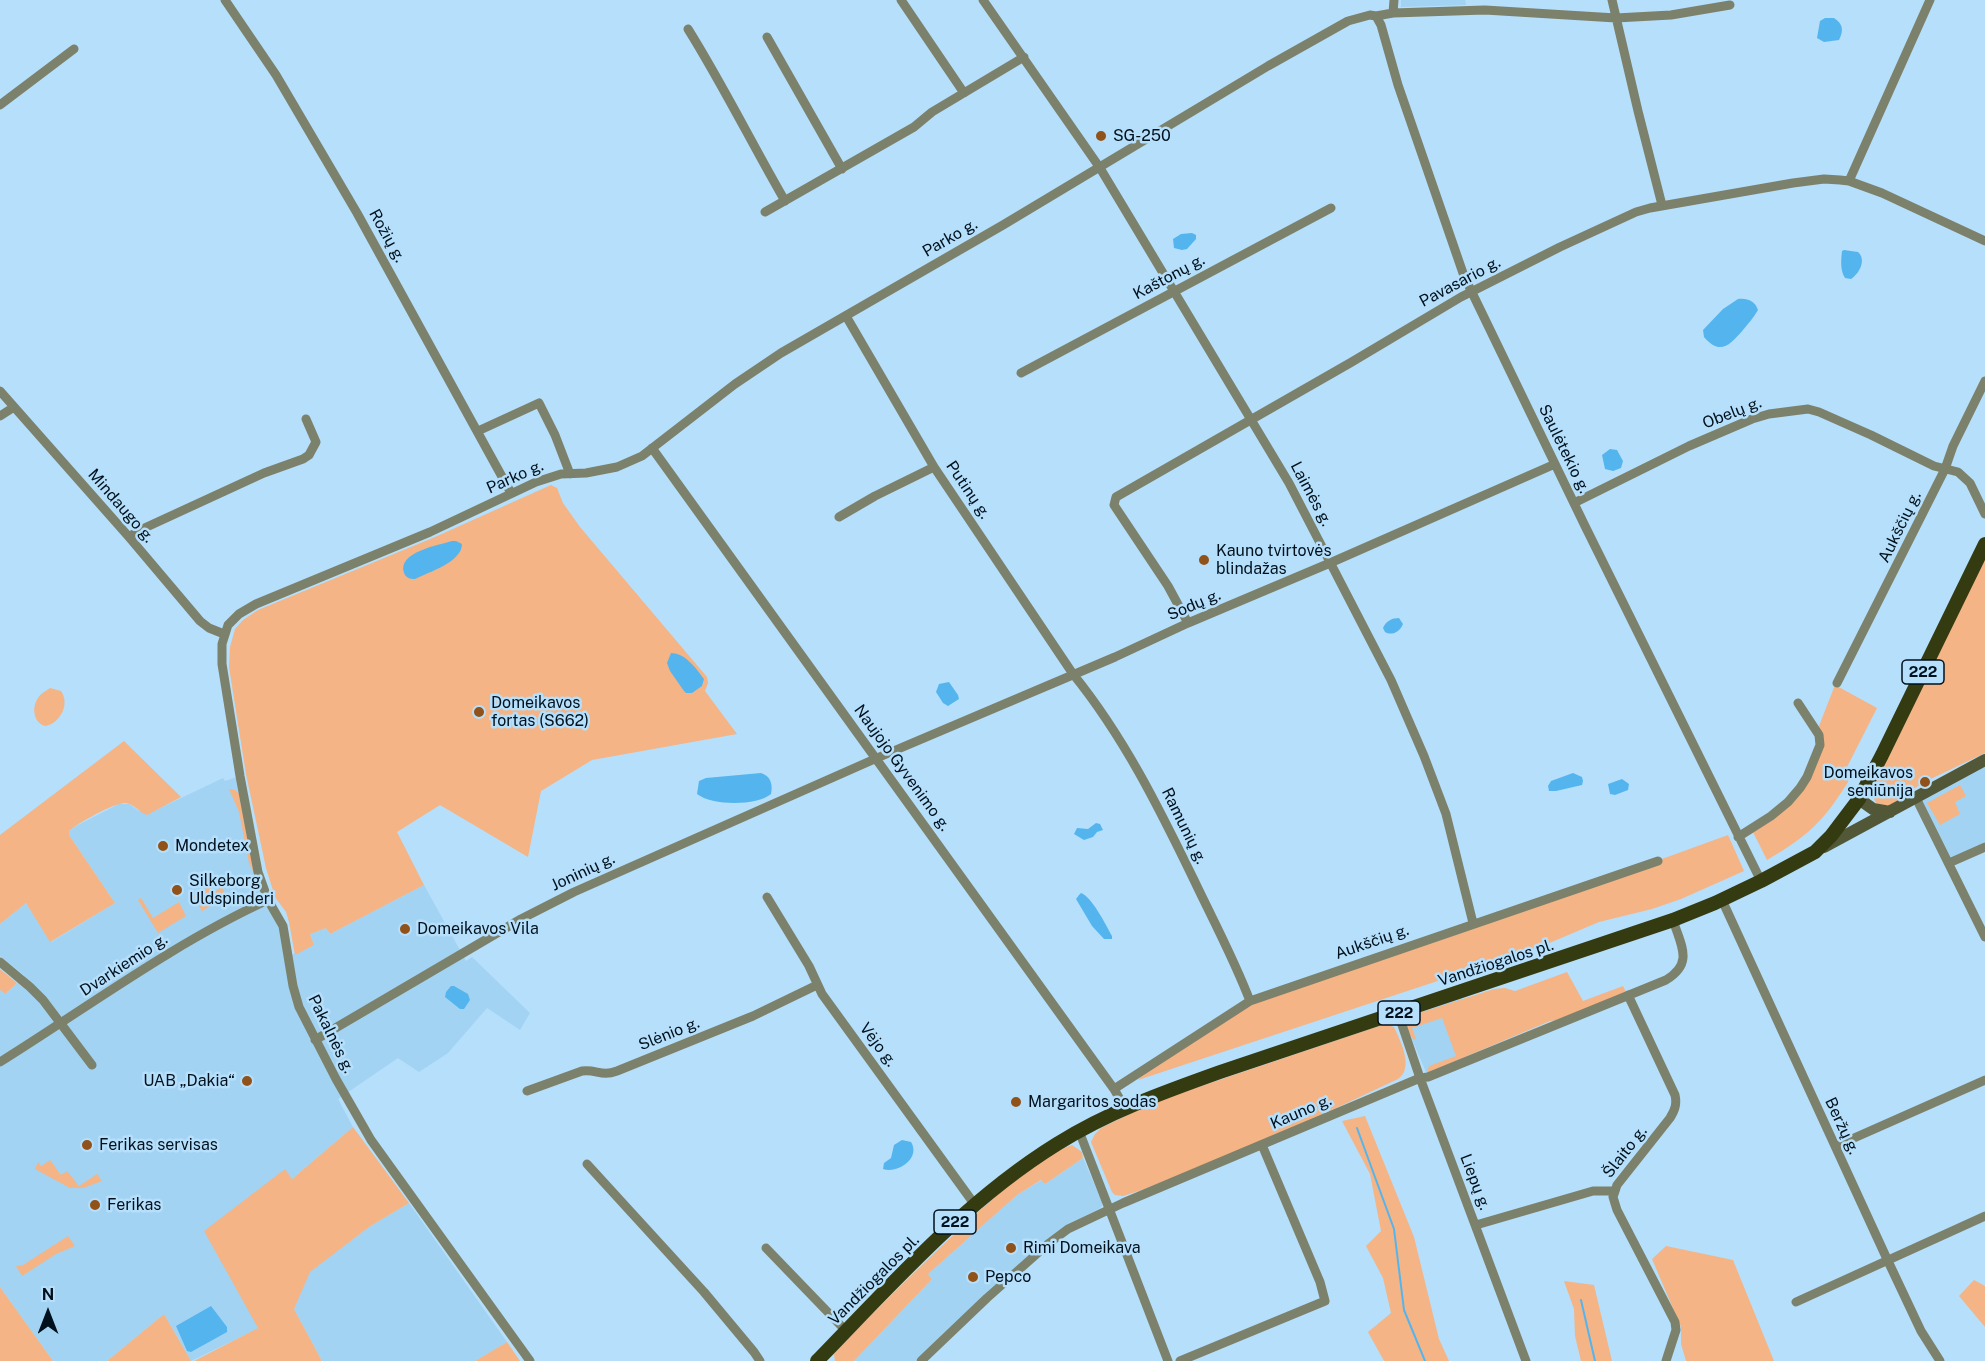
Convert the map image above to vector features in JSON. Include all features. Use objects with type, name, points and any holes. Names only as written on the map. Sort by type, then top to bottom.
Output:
[{"type":"main road","name":"Vandžiogalos pl.","points":[[822,1359],[846,1331],[922,1254],[975,1205],[1040,1155],[1079,1131],[1125,1108],[1220,1072],[1673,920],[1722,900],[1815,852],[1831,836],[1859,799],[1985,544]]},
{"type":"main road","points":[[1815,852],[1985,760]]},
{"type":"main road","points":[[1859,799],[1873,809],[1890,812]]},
{"type":"street","name":"Rožių g.","points":[[225,0],[276,75],[357,213],[511,493]]},
{"type":"street","points":[[901,0],[964,93]]},
{"type":"street","name":"Laimės g.","points":[[983,0],[1100,168],[1250,421],[1275,457],[1391,680],[1424,756],[1446,814],[1473,923]]},
{"type":"street","points":[[1393,13],[1394,0]]},
{"type":"street","points":[[1612,0],[1662,205]]},
{"type":"street","points":[[1849,181],[1930,0]]},
{"type":"street","name":"Parko g.","points":[[224,634],[234,618],[256,604],[430,532],[511,493],[549,477],[617,467],[642,456],[752,372],[781,353],[1100,168],[1343,23],[1370,15],[1393,13],[1508,10],[1616,18],[1671,15],[1730,6]]},
{"type":"street","name":"Saulėtekio g.","points":[[1376,16],[1381,25],[1439,205],[1471,291],[1761,880]]},
{"type":"street","points":[[688,29],[720,81],[745,131],[785,201]]},
{"type":"street","points":[[767,37],[842,169]]},
{"type":"street","points":[[0,105],[74,49]]},
{"type":"street","points":[[765,212],[914,128],[932,112],[1024,57]]},
{"type":"street","name":"Pavasario g.","points":[[1188,623],[1168,586],[1114,505],[1118,496],[1471,291],[1626,216],[1662,205],[1815,180],[1849,181],[1915,208],[1985,241]]},
{"type":"street","name":"Kaštonų g.","points":[[1021,373],[1331,208]]},
{"type":"street","name":"Putinų g.","points":[[846,316],[934,466],[1073,674]]},
{"type":"street","name":"Aukščių g.","points":[[1838,683],[1945,469],[1953,446],[1985,381]]},
{"type":"street","name":"Mindaugo g.","points":[[0,391],[200,621],[209,628],[224,634]]},
{"type":"street","points":[[478,432],[539,403],[555,435],[570,474]]},
{"type":"street","points":[[0,416],[14,407]]},
{"type":"street","name":"Obelų g.","points":[[1574,503],[1689,446],[1752,419],[1769,414],[1808,409],[1871,435],[1934,466],[1954,470],[1966,478],[1985,514]]},
{"type":"street","points":[[129,537],[264,473],[306,457],[315,442],[306,419]]},
{"type":"street","name":"Naujojo Gyvenimo g.","points":[[652,448],[877,758],[1114,1089],[1125,1108]]},
{"type":"street","name":"Sodų g.","points":[[877,758],[1555,465]]},
{"type":"street","points":[[839,517],[934,466]]},
{"type":"street","name":"Pakalnės g.","points":[[224,634],[222,664],[258,872],[268,900],[284,926],[296,996],[303,1018],[371,1140],[530,1361]]},
{"type":"street","name":"Ramunių g.","points":[[1073,674],[1109,723],[1145,780],[1227,945],[1250,1000]]},
{"type":"street","points":[[1738,837],[1788,802],[1807,777],[1820,744],[1819,735],[1798,703]]},
{"type":"street","name":"Joninių g.","points":[[315,1040],[521,919],[574,892],[877,758]]},
{"type":"street","points":[[1916,798],[1985,937]]},
{"type":"street","points":[[1949,863],[1985,847]]},
{"type":"street","name":"Aukščių g.","points":[[1114,1089],[1250,1000],[1658,861]]},
{"type":"street","name":"Vėjo g.","points":[[767,897],[828,1002],[975,1205]]},
{"type":"street","name":"Dvarkiemio g.","points":[[0,1062],[184,944],[268,900]]},
{"type":"street","name":"Beržų g.","points":[[1722,900],[1921,1331],[1940,1361]]},
{"type":"street","name":"Kauno g.","points":[[921,1361],[994,1292],[1068,1229],[1110,1209],[1420,1078],[1428,1077],[1666,980],[1676,974],[1683,959],[1673,920]]},
{"type":"street","points":[[0,962],[37,994],[92,1065]]},
{"type":"street","name":"Slėnio g.","points":[[527,1091],[582,1071],[588,1070],[604,1074],[617,1071],[753,1016],[817,985]]},
{"type":"street","name":"Šlaito g.","points":[[1628,995],[1675,1095],[1676,1105],[1670,1118],[1614,1191],[1617,1210],[1675,1322],[1673,1340],[1666,1361]]},
{"type":"street","name":"Liepų g.","points":[[1398,1013],[1526,1361]]},
{"type":"street","points":[[1836,1146],[1985,1080]]},
{"type":"street","points":[[1079,1131],[1168,1361]]},
{"type":"street","points":[[1180,1361],[1325,1301],[1320,1282],[1262,1145]]},
{"type":"street","points":[[586,1164],[704,1292],[760,1361]]},
{"type":"street","points":[[1476,1225],[1593,1191],[1614,1191]]},
{"type":"street","points":[[1796,1302],[1985,1216]]},
{"type":"street","points":[[766,1248],[846,1331]]},
{"type":"shaded area","points":[[1401,0],[1465,0],[1466,5],[1401,7]]},
{"type":"shaded area","name":"Domeikavos fortas (S662)","points":[[551,485],[557,488],[563,503],[580,527],[707,677],[708,683],[705,691],[737,734],[592,760],[541,791],[528,857],[440,805],[397,832],[424,885],[330,934],[326,928],[310,934],[314,945],[295,955],[286,912],[275,897],[266,868],[246,774],[229,667],[230,647],[235,629],[243,620],[258,610],[435,537]]},
{"type":"shaded area","points":[[1985,559],[1985,753],[1918,786],[1894,804],[1881,806],[1874,798],[1873,786]]},
{"type":"shaded area","points":[[1835,685],[1877,708],[1847,767],[1848,782],[1831,808],[1814,827],[1767,860],[1752,830],[1800,788],[1822,735],[1819,726]]},
{"type":"shaded area","points":[[50,688],[61,691],[65,701],[60,717],[46,726],[36,719],[34,711],[39,696]]},
{"type":"shaded area","points":[[124,741],[181,797],[147,815],[126,803],[114,806],[69,831],[69,835],[115,903],[50,942],[26,903],[0,924],[0,835]]},
{"type":"shaded area","points":[[1985,766],[1985,847],[1949,863],[1918,801]]},
{"type":"shaded area","points":[[240,776],[258,872],[274,908],[289,956],[314,945],[310,934],[326,928],[330,934],[424,885],[466,961],[472,957],[530,1013],[520,1030],[487,1008],[448,1053],[419,1072],[398,1058],[338,1099],[353,1127],[292,1179],[284,1169],[259,1328],[191,1361],[164,1314],[107,1361],[53,1361],[0,1287],[0,990],[5,994],[25,976],[0,956],[0,924],[26,903],[51,942],[115,903],[69,835],[69,831],[76,826],[119,804],[129,804],[139,811],[154,811],[223,778],[225,781]]},
{"type":"shaded area","points":[[1960,785],[1966,796],[1955,802],[1960,814],[1940,825],[1927,803]]},
{"type":"shaded area","points":[[229,789],[239,794],[255,875],[249,863],[239,812]]},
{"type":"shaded area","points":[[1728,835],[1744,871],[1681,899],[1599,922],[1547,944],[1486,965],[1138,1080],[1156,1061],[1250,1001],[1593,884]]},
{"type":"shaded area","points":[[210,886],[214,892],[222,887],[230,905],[228,906],[224,898],[202,911],[193,896]]},
{"type":"shaded area","points":[[141,898],[153,918],[179,902],[186,916],[158,933],[138,900]]},
{"type":"shaded area","points":[[0,969],[17,983],[5,994],[0,990]]},
{"type":"shaded area","points":[[1567,972],[1583,1001],[1623,986],[1626,992],[1427,1073],[1429,1066],[1456,1056],[1442,1018],[1412,1028],[1416,1039],[1414,1040],[1408,1029],[1407,1017],[1494,989],[1505,988],[1515,991]]},
{"type":"shaded area","points":[[1462,998],[1491,1043],[1428,1077],[1405,1019]]},
{"type":"shaded area","points":[[1385,1024],[1394,1027],[1405,1054],[1405,1068],[1398,1079],[1283,1133],[1142,1190],[1123,1196],[1112,1192],[1091,1142],[1101,1128],[1154,1102]]},
{"type":"shaded area","points":[[1365,1116],[1414,1237],[1439,1339],[1449,1361],[1384,1361],[1368,1332],[1391,1313],[1383,1278],[1366,1246],[1381,1231],[1370,1174],[1342,1121]]},
{"type":"shaded area","points":[[353,1127],[409,1203],[369,1227],[310,1272],[294,1309],[322,1361],[194,1361],[258,1328],[204,1231],[285,1169],[292,1179]]},
{"type":"shaded area","points":[[1072,1145],[1082,1152],[1083,1158],[1045,1184],[1041,1180],[1017,1195],[928,1274],[932,1279],[854,1361],[835,1361],[834,1354],[838,1349],[976,1214],[1033,1166]]},
{"type":"shaded area","points":[[1083,1158],[1102,1202],[1099,1209],[1070,1223],[1056,1233],[915,1361],[854,1361],[932,1279],[928,1274],[1017,1195],[1042,1180],[1045,1184]]},
{"type":"shaded area","points":[[50,1160],[61,1175],[67,1171],[79,1186],[97,1174],[102,1181],[83,1188],[70,1188],[35,1169],[38,1162],[41,1166]]},
{"type":"shaded area","points":[[409,1203],[507,1342],[475,1361],[322,1361],[294,1309],[309,1272],[369,1227]]},
{"type":"shaded area","points":[[68,1236],[75,1246],[56,1254],[22,1276],[16,1266],[23,1265]]},
{"type":"shaded area","points":[[1666,1246],[1733,1260],[1774,1361],[1686,1361],[1681,1344],[1681,1327],[1652,1259]]},
{"type":"shaded area","points":[[1974,1280],[1985,1286],[1985,1327],[1959,1296]]},
{"type":"shaded area","points":[[1564,1281],[1594,1285],[1612,1361],[1581,1361],[1575,1336],[1574,1309]]},
{"type":"shaded area","points":[[0,1287],[53,1361],[0,1361]]},
{"type":"shaded area","points":[[164,1314],[191,1361],[107,1361]]},
{"type":"shaded area","points":[[507,1342],[520,1361],[475,1361]]},
{"type":"water","points":[[1825,18],[1834,18],[1841,25],[1842,33],[1839,40],[1824,42],[1817,38],[1820,21]]},
{"type":"water","points":[[1181,234],[1196,235],[1196,239],[1187,249],[1174,248],[1173,239]]},
{"type":"water","points":[[1844,250],[1858,252],[1862,259],[1857,274],[1851,279],[1845,278],[1842,272],[1841,258]]},
{"type":"water","points":[[1738,299],[1751,301],[1758,310],[1734,340],[1725,346],[1715,346],[1704,337],[1703,330],[1723,309]]},
{"type":"water","points":[[1610,449],[1617,450],[1623,461],[1621,468],[1613,471],[1605,469],[1602,455]]},
{"type":"water","points":[[452,541],[462,544],[461,550],[451,561],[415,579],[405,575],[404,566],[413,555],[429,547]]},
{"type":"water","points":[[1399,618],[1403,624],[1400,629],[1393,633],[1385,632],[1383,628],[1386,623]]},
{"type":"water","points":[[671,653],[685,658],[694,666],[704,679],[702,686],[692,693],[684,691],[667,663]]},
{"type":"water","points":[[949,682],[959,699],[948,706],[943,703],[936,692],[939,684]]},
{"type":"water","points":[[761,773],[769,779],[771,794],[756,801],[734,803],[713,801],[697,794],[699,781],[706,778]]},
{"type":"water","points":[[1573,773],[1582,777],[1582,785],[1549,791],[1548,786],[1551,781]]},
{"type":"water","points":[[1622,779],[1629,784],[1628,790],[1615,795],[1610,794],[1608,784]]},
{"type":"water","points":[[1096,823],[1100,824],[1103,830],[1097,832],[1093,837],[1084,840],[1074,834],[1077,828],[1088,829]]},
{"type":"water","points":[[1081,893],[1094,905],[1112,939],[1104,939],[1092,926],[1076,899]]},
{"type":"water","points":[[451,986],[468,994],[470,1000],[464,1009],[460,1009],[445,997]]},
{"type":"water","points":[[902,1140],[911,1142],[913,1154],[910,1159],[901,1167],[883,1169],[884,1163],[891,1158],[894,1145]]},
{"type":"water","points":[[211,1306],[227,1327],[227,1332],[191,1352],[187,1351],[176,1326]]},
{"type":"waterway","points":[[1357,1128],[1394,1229],[1404,1310],[1425,1361]]},
{"type":"waterway","points":[[1581,1300],[1595,1361]]},
{"type":"place","name":"SG-250","points":[[1101,136]]},
{"type":"place","name":"Kauno tvirtovės blindažas","points":[[1204,560]]},
{"type":"place","name":"Domeikavos fortas (S662)","points":[[479,712]]},
{"type":"place","name":"Domeikavos seniūnija","points":[[1925,782]]},
{"type":"place","name":"Mondetex","points":[[163,846]]},
{"type":"place","name":"Silkeborg Uldspinderi","points":[[177,890]]},
{"type":"place","name":"Domeikavos Vila","points":[[405,929]]},
{"type":"place","name":"UAB „Dakia“","points":[[247,1081]]},
{"type":"place","name":"Margaritos sodas","points":[[1016,1102]]},
{"type":"place","name":"Ferikas servisas","points":[[87,1145]]},
{"type":"place","name":"Ferikas","points":[[95,1205]]},
{"type":"place","name":"Rimi Domeikava","points":[[1011,1248]]},
{"type":"place","name":"Pepco","points":[[973,1277]]}]
